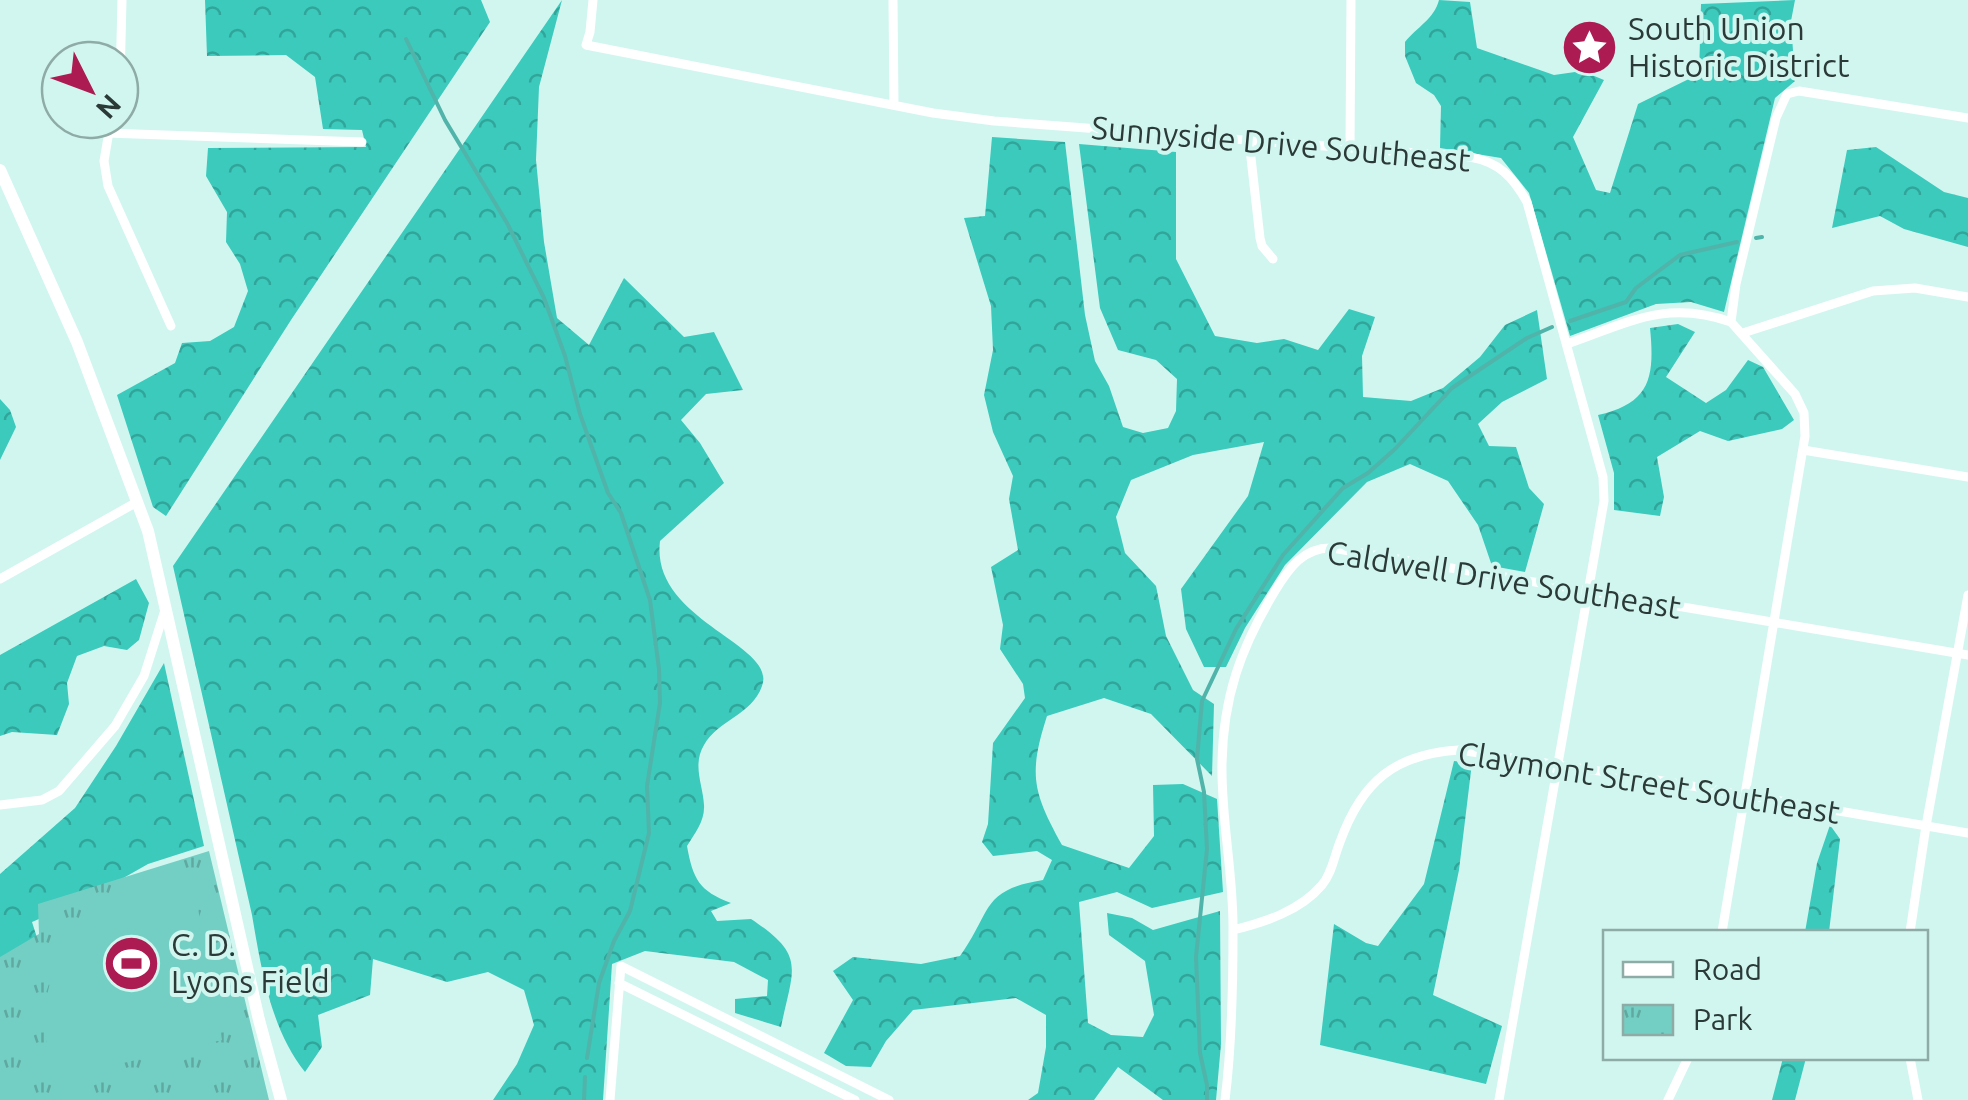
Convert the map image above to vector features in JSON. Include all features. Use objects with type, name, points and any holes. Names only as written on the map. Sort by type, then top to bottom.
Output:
[{"type":"street","points":[[121,40],[122,0]]},
{"type":"street","name":"Sunnyside Drive Southeast","points":[[592,0],[586,45],[894,105],[994,121],[1470,157],[1493,162],[1506,172],[1527,202],[1603,478],[1602,527],[1500,1100]]},
{"type":"street","points":[[893,0],[894,105]]},
{"type":"street","points":[[1350,0],[1350,148]]},
{"type":"street","points":[[1731,322],[1776,118],[1787,94],[1798,91],[1968,118]]},
{"type":"street","points":[[140,135],[362,142]]},
{"type":"street","points":[[107,140],[104,160],[108,186],[171,326]]},
{"type":"street","points":[[1249,140],[1260,238],[1273,259]]},
{"type":"street","points":[[0,170],[77,342],[138,502],[166,607],[259,1020],[282,1100]]},
{"type":"street","points":[[1743,333],[1873,291],[1914,288],[1968,297]]},
{"type":"street","points":[[1566,344],[1665,311],[1704,312],[1731,322],[1743,333],[1801,403],[1803,450],[1722,930]]},
{"type":"street","points":[[1803,450],[1968,478]]},
{"type":"street","points":[[0,579],[138,502]]},
{"type":"street","name":"Caldwell Drive Southeast","points":[[1226,1100],[1233,930],[1222,766],[1224,725],[1248,635],[1297,561],[1314,549],[1332,548],[1962,654]]},
{"type":"street","points":[[1910,930],[1926,826],[1962,654],[1968,595]]},
{"type":"street","points":[[0,805],[42,800],[59,791],[116,726],[144,676],[166,607]]},
{"type":"street","name":"Claymont Street Southeast","points":[[1233,930],[1288,912],[1310,898],[1330,873],[1340,841],[1364,794],[1397,765],[1421,754],[1460,750],[1559,764],[1968,833]]},
{"type":"street","points":[[610,1100],[620,966],[890,1100]]},
{"type":"street","points":[[620,983],[855,1100]]},
{"type":"street","points":[[1668,1100],[1687,1060]]},
{"type":"street","points":[[1910,1060],[1918,1100]]},
{"type":"green space","points":[[205,0],[481,0],[490,22],[166,516],[153,507],[117,395],[175,363],[182,343],[210,341],[234,327],[248,291],[240,264],[226,242],[227,212],[206,176],[208,148],[366,147],[362,130],[323,129],[315,77],[286,55],[207,56]]},
{"type":"green space","points":[[562,0],[539,87],[536,160],[557,318],[589,345],[624,278],[684,337],[714,332],[743,390],[706,394],[681,420],[724,483],[660,541],[662,568],[674,592],[751,657],[762,671],[762,686],[751,704],[710,736],[701,752],[698,768],[704,811],[687,846],[699,882],[711,894],[731,903],[711,911],[717,921],[751,919],[781,943],[788,954],[792,977],[781,1027],[735,1013],[735,999],[767,996],[768,980],[734,962],[645,951],[612,964],[603,1100],[493,1100],[517,1064],[534,1025],[524,990],[488,972],[447,982],[373,959],[370,995],[318,1015],[322,1047],[305,1072],[284,1037],[269,998],[173,566]]},
{"type":"green space","points":[[1439,0],[1470,2],[1477,48],[1554,75],[1582,71],[1604,80],[1573,137],[1596,190],[1610,193],[1638,104],[1699,74],[1701,4],[1795,0],[1791,21],[1795,81],[1775,98],[1724,312],[1691,302],[1656,304],[1570,336],[1529,193],[1501,158],[1440,148],[1441,106],[1434,95],[1416,83],[1405,56],[1405,42],[1429,18]]},
{"type":"green space","points":[[992,137],[1065,142],[1085,315],[1095,361],[1109,386],[1123,427],[1143,433],[1168,428],[1176,411],[1177,379],[1156,360],[1118,350],[1100,308],[1079,144],[1176,152],[1176,259],[1215,336],[1257,343],[1284,339],[1318,350],[1349,309],[1375,317],[1362,356],[1363,397],[1411,401],[1443,388],[1480,357],[1505,325],[1537,310],[1547,379],[1502,402],[1478,424],[1489,446],[1516,447],[1529,488],[1544,504],[1525,572],[1492,566],[1478,525],[1448,481],[1410,464],[1367,482],[1285,565],[1245,628],[1226,667],[1204,667],[1186,629],[1181,589],[1248,496],[1264,442],[1193,455],[1131,480],[1116,517],[1125,553],[1156,586],[1166,636],[1193,690],[1214,704],[1212,776],[1151,714],[1104,698],[1047,716],[1037,754],[1036,783],[1062,845],[1129,868],[1154,836],[1153,785],[1183,784],[1217,799],[1223,892],[1152,908],[1117,892],[1079,902],[1088,1023],[1111,1035],[1143,1037],[1154,1015],[1145,961],[1109,935],[1107,913],[1132,918],[1153,930],[1220,911],[1221,1044],[1216,1100],[1163,1100],[1118,1067],[1094,1100],[1028,1100],[1038,1093],[1046,1047],[1046,1015],[1016,998],[913,1010],[886,1041],[871,1067],[846,1066],[824,1053],[853,1000],[833,971],[853,957],[921,964],[960,956],[997,897],[1023,884],[1043,880],[1052,860],[1037,851],[993,856],[982,842],[988,824],[993,743],[1025,698],[1023,684],[1000,649],[1003,625],[991,567],[1018,550],[1009,499],[1013,476],[993,432],[984,395],[993,350],[991,306],[964,218],[985,216]]},
{"type":"green space","points":[[1876,147],[1944,192],[1968,198],[1968,247],[1904,229],[1880,216],[1832,228],[1847,150]]},
{"type":"green space","points":[[1678,324],[1695,332],[1666,377],[1706,403],[1726,390],[1748,360],[1763,367],[1794,420],[1782,429],[1728,441],[1700,431],[1657,457],[1664,497],[1660,516],[1614,510],[1614,473],[1598,415],[1629,403],[1645,386],[1651,361],[1650,328]]},
{"type":"green space","points":[[0,399],[10,410],[16,427],[0,460]]},
{"type":"green space","points":[[136,579],[149,603],[139,640],[127,650],[104,646],[77,656],[67,683],[69,704],[57,735],[12,732],[0,736],[0,655]]},
{"type":"green space","points":[[164,663],[204,846],[148,864],[90,897],[32,922],[40,947],[0,969],[0,874],[75,808]]},
{"type":"green space","points":[[1454,761],[1472,763],[1459,870],[1433,995],[1502,1026],[1486,1084],[1320,1045],[1334,924],[1378,946],[1424,884]]},
{"type":"green space","points":[[1830,825],[1840,839],[1829,930],[1805,930],[1817,863]]},
{"type":"green space","points":[[209,851],[269,1100],[0,1100],[0,957],[39,934],[38,904]]},
{"type":"green space","name":"C. D. Lyons Field","points":[[191,870],[222,1040],[119,1064],[53,1072],[46,1034],[47,999],[55,967],[71,938],[121,894],[154,879]]},
{"type":"green space","points":[[1782,1060],[1805,1060],[1795,1100],[1772,1100]]},
{"type":"waterway","points":[[406,39],[445,120],[507,223],[544,298],[580,414],[608,493],[621,513],[650,600],[660,703],[647,786],[649,833],[630,911],[599,983],[587,1058]]},
{"type":"waterway","points":[[1756,238],[1762,237]]},
{"type":"waterway","points":[[1570,321],[1626,302],[1636,288],[1680,255],[1737,242]]},
{"type":"waterway","points":[[1207,1100],[1200,1053],[1196,957],[1207,849],[1204,792],[1197,759],[1202,701],[1236,629],[1283,555],[1343,488],[1395,449],[1452,388],[1527,338],[1552,327]]},
{"type":"waterway","points":[[584,1100],[585,1077]]},
{"type":"place","name":"South Union Historic District","points":[[1589,47]]},
{"type":"place","name":"C. D. Lyons Field","points":[[132,963]]}]
